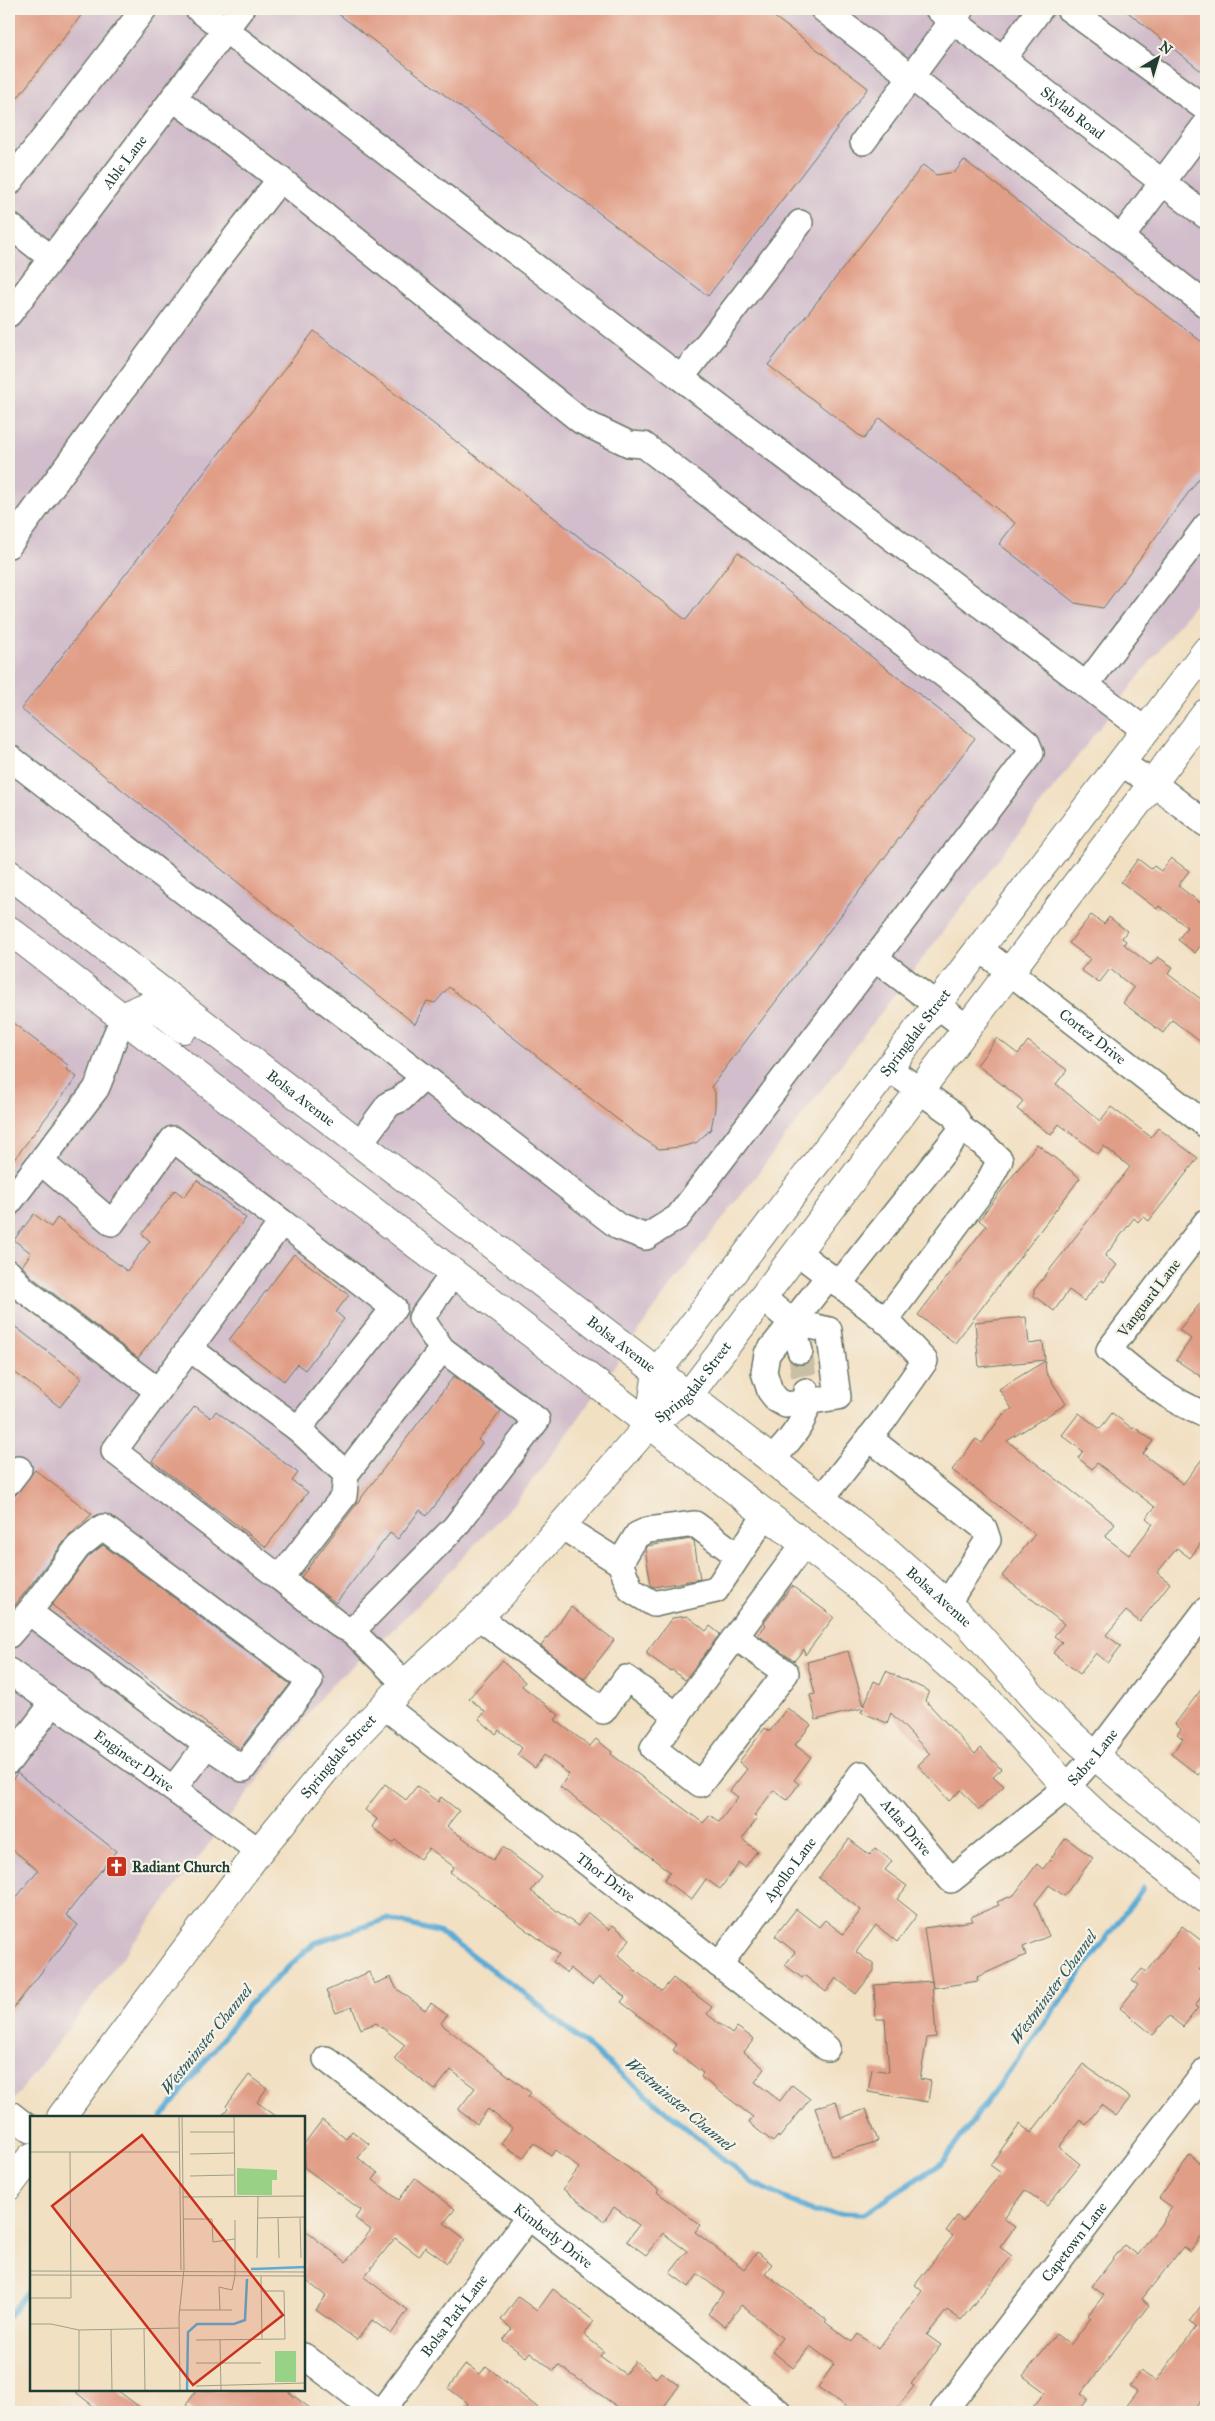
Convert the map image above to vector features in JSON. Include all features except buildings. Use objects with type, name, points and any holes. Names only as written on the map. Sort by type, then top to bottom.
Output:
[{"type":"main road","name":"Springdale Street","points":[[649,1425],[657,1372],[979,948],[1122,764],[1206,651]]},
{"type":"main road","name":"Springdale Street","points":[[62,2116],[259,1851],[340,1752],[405,1684],[479,1617],[649,1425],[688,1396],[1206,713]]},
{"type":"main road","name":"Bolsa Avenue","points":[[9,874],[772,1460],[886,1550],[968,1623],[1043,1709],[1096,1756],[1206,1846]]},
{"type":"main road","points":[[9,930],[859,1586],[986,1697],[1067,1787],[1100,1818],[1206,1899]]},
{"type":"main road","points":[[124,1020],[135,1009],[147,1006],[162,1012],[255,1086],[271,1092],[289,1090]]},
{"type":"main road","points":[[9,2186],[30,2158]]},
{"type":"street","points":[[9,183],[144,9]]},
{"type":"street","points":[[198,9],[680,378],[1146,731]]},
{"type":"street","name":"Able Lane","points":[[9,314],[241,9]]},
{"type":"street","points":[[823,9],[1206,305]]},
{"type":"street","points":[[1003,59],[1040,9]]},
{"type":"street","points":[[1069,9],[1206,109]]},
{"type":"street","points":[[863,142],[912,77],[951,13]]},
{"type":"street","name":"Skylab Road","points":[[951,13],[1003,59],[1206,216]]},
{"type":"street","points":[[9,757],[619,1227],[646,1236],[678,1217],[1031,753],[1027,743],[965,691],[644,445],[629,444],[581,421],[280,179],[173,98]]},
{"type":"street","points":[[1121,238],[1164,183],[1206,124]]},
{"type":"street","points":[[9,545],[211,269],[280,179]]},
{"type":"street","points":[[680,378],[800,224]]},
{"type":"street","points":[[9,225],[51,258]]},
{"type":"street","points":[[1086,685],[1206,526]]},
{"type":"street","points":[[1122,764],[1153,783],[1206,824]]},
{"type":"street","name":"Cortez Drive","points":[[979,948],[1206,1125]]},
{"type":"street","points":[[875,958],[967,1028]]},
{"type":"street","points":[[9,1203],[96,1089],[103,1073],[112,1038],[124,1020]]},
{"type":"street","points":[[885,1321],[989,1181],[1000,1160],[982,1143],[962,1130],[954,1115],[888,1068]]},
{"type":"street","points":[[360,1143],[389,1104],[401,1098],[415,1071]]},
{"type":"street","points":[[763,1298],[792,1322],[829,1330],[838,1397],[806,1396],[786,1405],[777,1400],[770,1391],[764,1372],[766,1354],[792,1322],[834,1280],[962,1130]]},
{"type":"street","points":[[42,1162],[112,1223],[173,1139],[394,1308],[421,1318],[442,1349],[537,1420],[456,1527],[352,1631]]},
{"type":"street","points":[[282,1222],[114,1451],[339,1625],[352,1631],[405,1684]]},
{"type":"street","name":"Vanguard Lane","points":[[1206,1222],[1109,1350],[1156,1389],[1181,1405],[1206,1414]]},
{"type":"street","points":[[797,1252],[885,1321],[925,1361],[869,1438],[821,1499]]},
{"type":"street","points":[[9,1273],[46,1306],[158,1391]]},
{"type":"street","points":[[421,1318],[453,1274]]},
{"type":"street","points":[[298,1429],[394,1308]]},
{"type":"street","points":[[792,1322],[800,1351]]},
{"type":"street","points":[[189,1348],[298,1429],[346,1474]]},
{"type":"street","points":[[280,1578],[344,1496],[346,1474],[442,1349]]},
{"type":"street","points":[[772,1460],[803,1423],[806,1396]]},
{"type":"street","points":[[869,1438],[984,1528],[988,1540],[947,1604]]},
{"type":"street","points":[[561,1526],[620,1563],[631,1590],[654,1604],[716,1590],[766,1514]]},
{"type":"street","points":[[620,1563],[637,1535],[648,1530],[694,1524],[738,1556]]},
{"type":"street","points":[[9,1635],[29,1612],[78,1546],[103,1526],[310,1681],[243,1770],[29,1612]]},
{"type":"street","points":[[736,1637],[786,1673],[700,1784],[654,1748],[804,1544]]},
{"type":"street","name":"Sabre Lane","points":[[951,1880],[1067,1787],[1096,1756],[1206,1610]]},
{"type":"street","points":[[479,1617],[603,1711],[626,1678],[678,1716]]},
{"type":"street","name":"Engineer Drive","points":[[9,1671],[259,1851]]},
{"type":"street","points":[[9,1761],[53,1703]]},
{"type":"street","name":"Thor Drive","points":[[384,1706],[827,2048]]},
{"type":"street","points":[[173,1789],[208,1745]]},
{"type":"street","name":"Apollo Lane","points":[[719,1965],[861,1774]]},
{"type":"street","name":"Atlas Drive","points":[[861,1774],[951,1880]]},
{"type":"street","name":"Kimberly Drive","points":[[326,2059],[528,2218],[780,2412]]},
{"type":"street","name":"Capetown Lane","points":[[943,2412],[1203,2083]]},
{"type":"street","points":[[9,2113],[30,2129]]},
{"type":"street","name":"Bolsa Park Lane","points":[[381,2412],[528,2218]]},
{"type":"street","points":[[305,2357],[377,2412]]},
{"type":"shaded area","points":[[9,9],[1206,9],[1206,589],[659,1302],[571,1429],[515,1503],[400,1623],[328,1688],[9,2106]]},
{"type":"waterway","name":"Westminster Channel","points":[[163,2116],[248,2005],[314,1943],[387,1919],[441,1933],[524,1993],[751,2182],[814,2212],[864,2214],[942,2163],[1143,1888]]},
{"type":"waterway","name":"Westminster Channel","points":[[9,2316],[30,2288]]},
{"type":"tunnel","points":[[800,1351],[806,1391]]},
{"type":"place","name":"Radiant Church","points":[[116,1867]]}]
